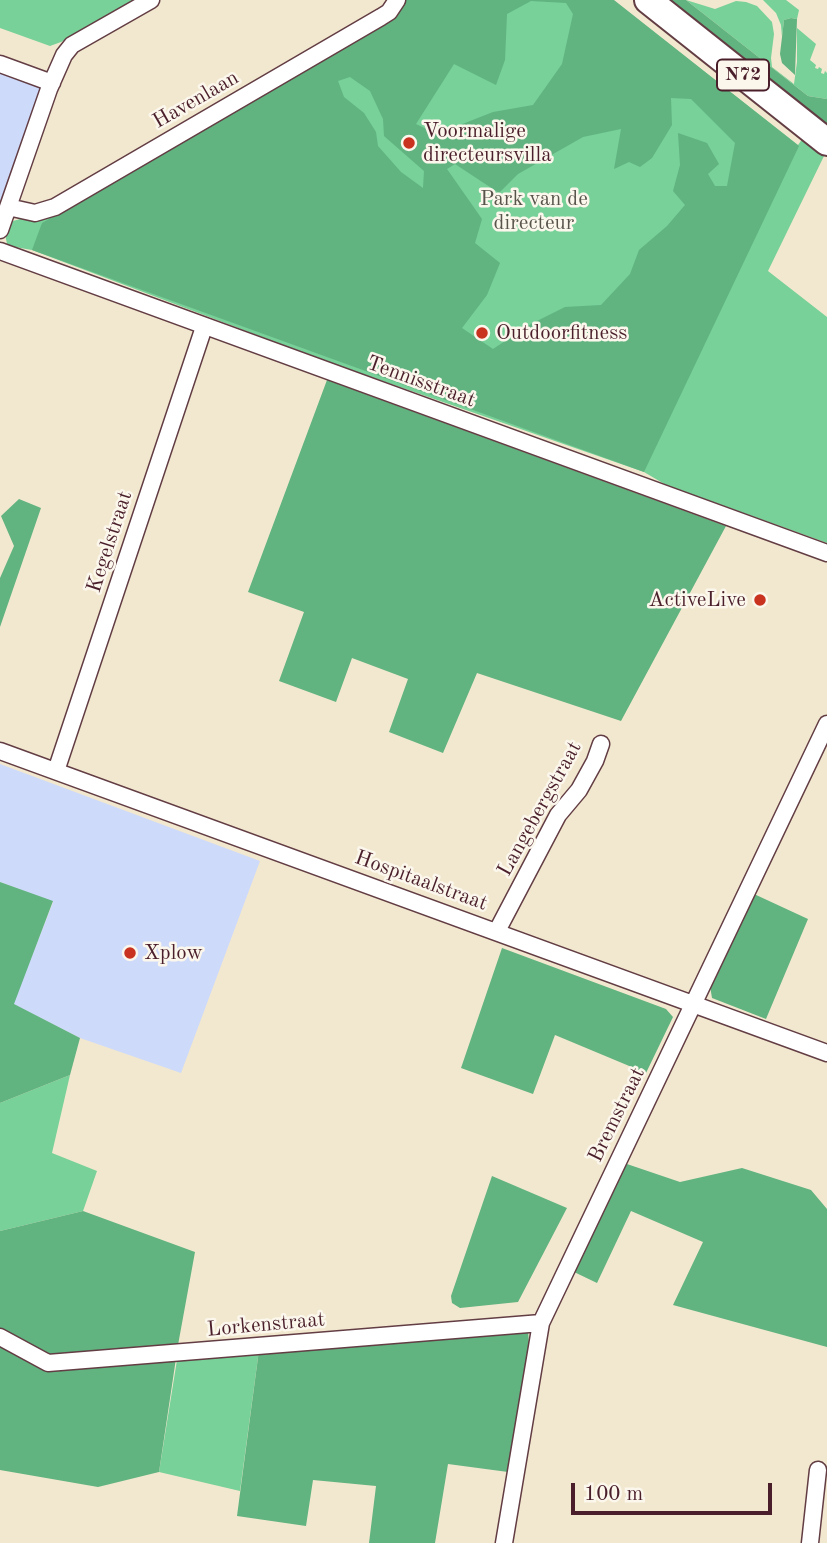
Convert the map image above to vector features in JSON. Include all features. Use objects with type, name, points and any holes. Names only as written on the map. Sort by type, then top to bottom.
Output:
[{"type":"main road","name":"N72","points":[[648,0],[827,142]]},
{"type":"street","points":[[0,230],[64,55],[72,45],[151,0]]},
{"type":"street","name":"Havenlaan","points":[[8,207],[35,214],[55,207],[381,17],[389,12],[397,0]]},
{"type":"street","points":[[0,64],[55,75]]},
{"type":"street","name":"Tennisstraat","points":[[0,251],[827,553]]},
{"type":"street","name":"Kegelstraat","points":[[56,771],[204,327]]},
{"type":"street","name":"Bremstraat","points":[[504,1543],[541,1324],[827,724]]},
{"type":"street","name":"Langebergstraat","points":[[497,931],[558,816],[579,790],[601,744]]},
{"type":"street","name":"Hospitaalstraat","points":[[0,751],[827,1053]]},
{"type":"street","name":"Lorkenstraat","points":[[0,1338],[48,1363],[541,1324]]},
{"type":"street","points":[[810,1543],[821,1495],[818,1470]]},
{"type":"shaded area","points":[[0,72],[29,83],[37,81],[43,89],[0,212]]},
{"type":"shaded area","name":"Xplow","points":[[0,764],[260,861],[181,1073],[80,1038],[13,1004],[53,902],[0,882]]},
{"type":"green space","points":[[0,0],[134,0],[50,46],[0,28]]},
{"type":"green space","name":"Park van de directeur","points":[[403,0],[613,0],[798,145],[803,138],[824,156],[768,271],[827,317],[827,543],[666,485],[644,472],[328,362],[32,250],[7,244],[5,234],[13,221],[46,218],[380,25]]},
{"type":"green space","name":"Park van de directeur","points":[[405,0],[614,0],[799,146],[644,472],[32,250],[42,223],[394,20]],"holes":[[[531,1],[566,3],[573,14],[562,64],[533,105],[493,112],[437,134],[416,124],[454,64],[496,85],[505,60],[507,14]],[[350,77],[370,91],[383,119],[384,136],[424,171],[423,188],[401,172],[378,146],[376,132],[364,113],[344,97],[338,81]],[[671,98],[691,99],[735,143],[727,186],[715,186],[708,174],[719,164],[707,143],[678,133],[680,165],[673,191],[685,205],[667,226],[639,250],[630,274],[601,305],[565,307],[531,324],[493,349],[462,328],[487,295],[500,263],[475,243],[482,219],[447,169],[455,164],[499,193],[518,174],[583,137],[621,129],[614,169],[629,162],[640,167],[652,158],[672,125]]]},
{"type":"green space","points":[[666,0],[686,0],[808,96],[827,99],[827,126]]},
{"type":"green space","points":[[686,0],[715,9],[736,1],[757,6],[772,22],[772,67],[794,84],[797,28],[816,44],[810,60],[816,65],[815,68],[822,69],[821,73],[827,73],[827,99],[808,96]]},
{"type":"green space","points":[[763,0],[786,0],[799,10],[797,19],[784,20],[782,37],[776,13]]},
{"type":"green space","points":[[797,19],[795,75],[782,63],[780,54],[784,20]]},
{"type":"green space","points":[[327,380],[726,526],[621,721],[477,673],[443,753],[389,732],[408,679],[352,658],[336,702],[279,681],[304,612],[248,592]]},
{"type":"green space","points":[[19,499],[41,508],[0,627],[0,578],[14,546],[1,516]]},
{"type":"green space","points":[[0,882],[53,901],[14,1004],[80,1038],[70,1075],[0,1103]]},
{"type":"green space","points":[[754,894],[808,919],[766,1019],[712,998],[710,986]]},
{"type":"green space","points":[[502,948],[666,1009],[673,1017],[646,1073],[555,1035],[533,1094],[461,1068]]},
{"type":"green space","points":[[70,1075],[52,1153],[97,1171],[83,1211],[0,1231],[0,1103]]},
{"type":"green space","points":[[624,1163],[680,1182],[742,1168],[811,1190],[827,1209],[827,1347],[673,1305],[703,1242],[631,1211],[597,1283],[572,1271]]},
{"type":"green space","points":[[492,1176],[567,1208],[518,1302],[460,1308],[452,1303],[451,1296]]},
{"type":"green space","points":[[83,1211],[195,1252],[159,1472],[98,1487],[0,1470],[0,1231]]},
{"type":"green space","points":[[528,1330],[529,1344],[508,1472],[448,1464],[435,1543],[369,1543],[376,1486],[313,1480],[306,1526],[237,1516],[259,1350]]},
{"type":"green space","points":[[259,1350],[240,1491],[159,1472],[177,1360]]},
{"type":"place","name":"Voormalige directeursvilla","points":[[409,143]]},
{"type":"place","name":"Outdoorfitness","points":[[482,333]]},
{"type":"place","name":"ActiveLive","points":[[760,600]]},
{"type":"place","name":"Xplow","points":[[130,953]]}]
